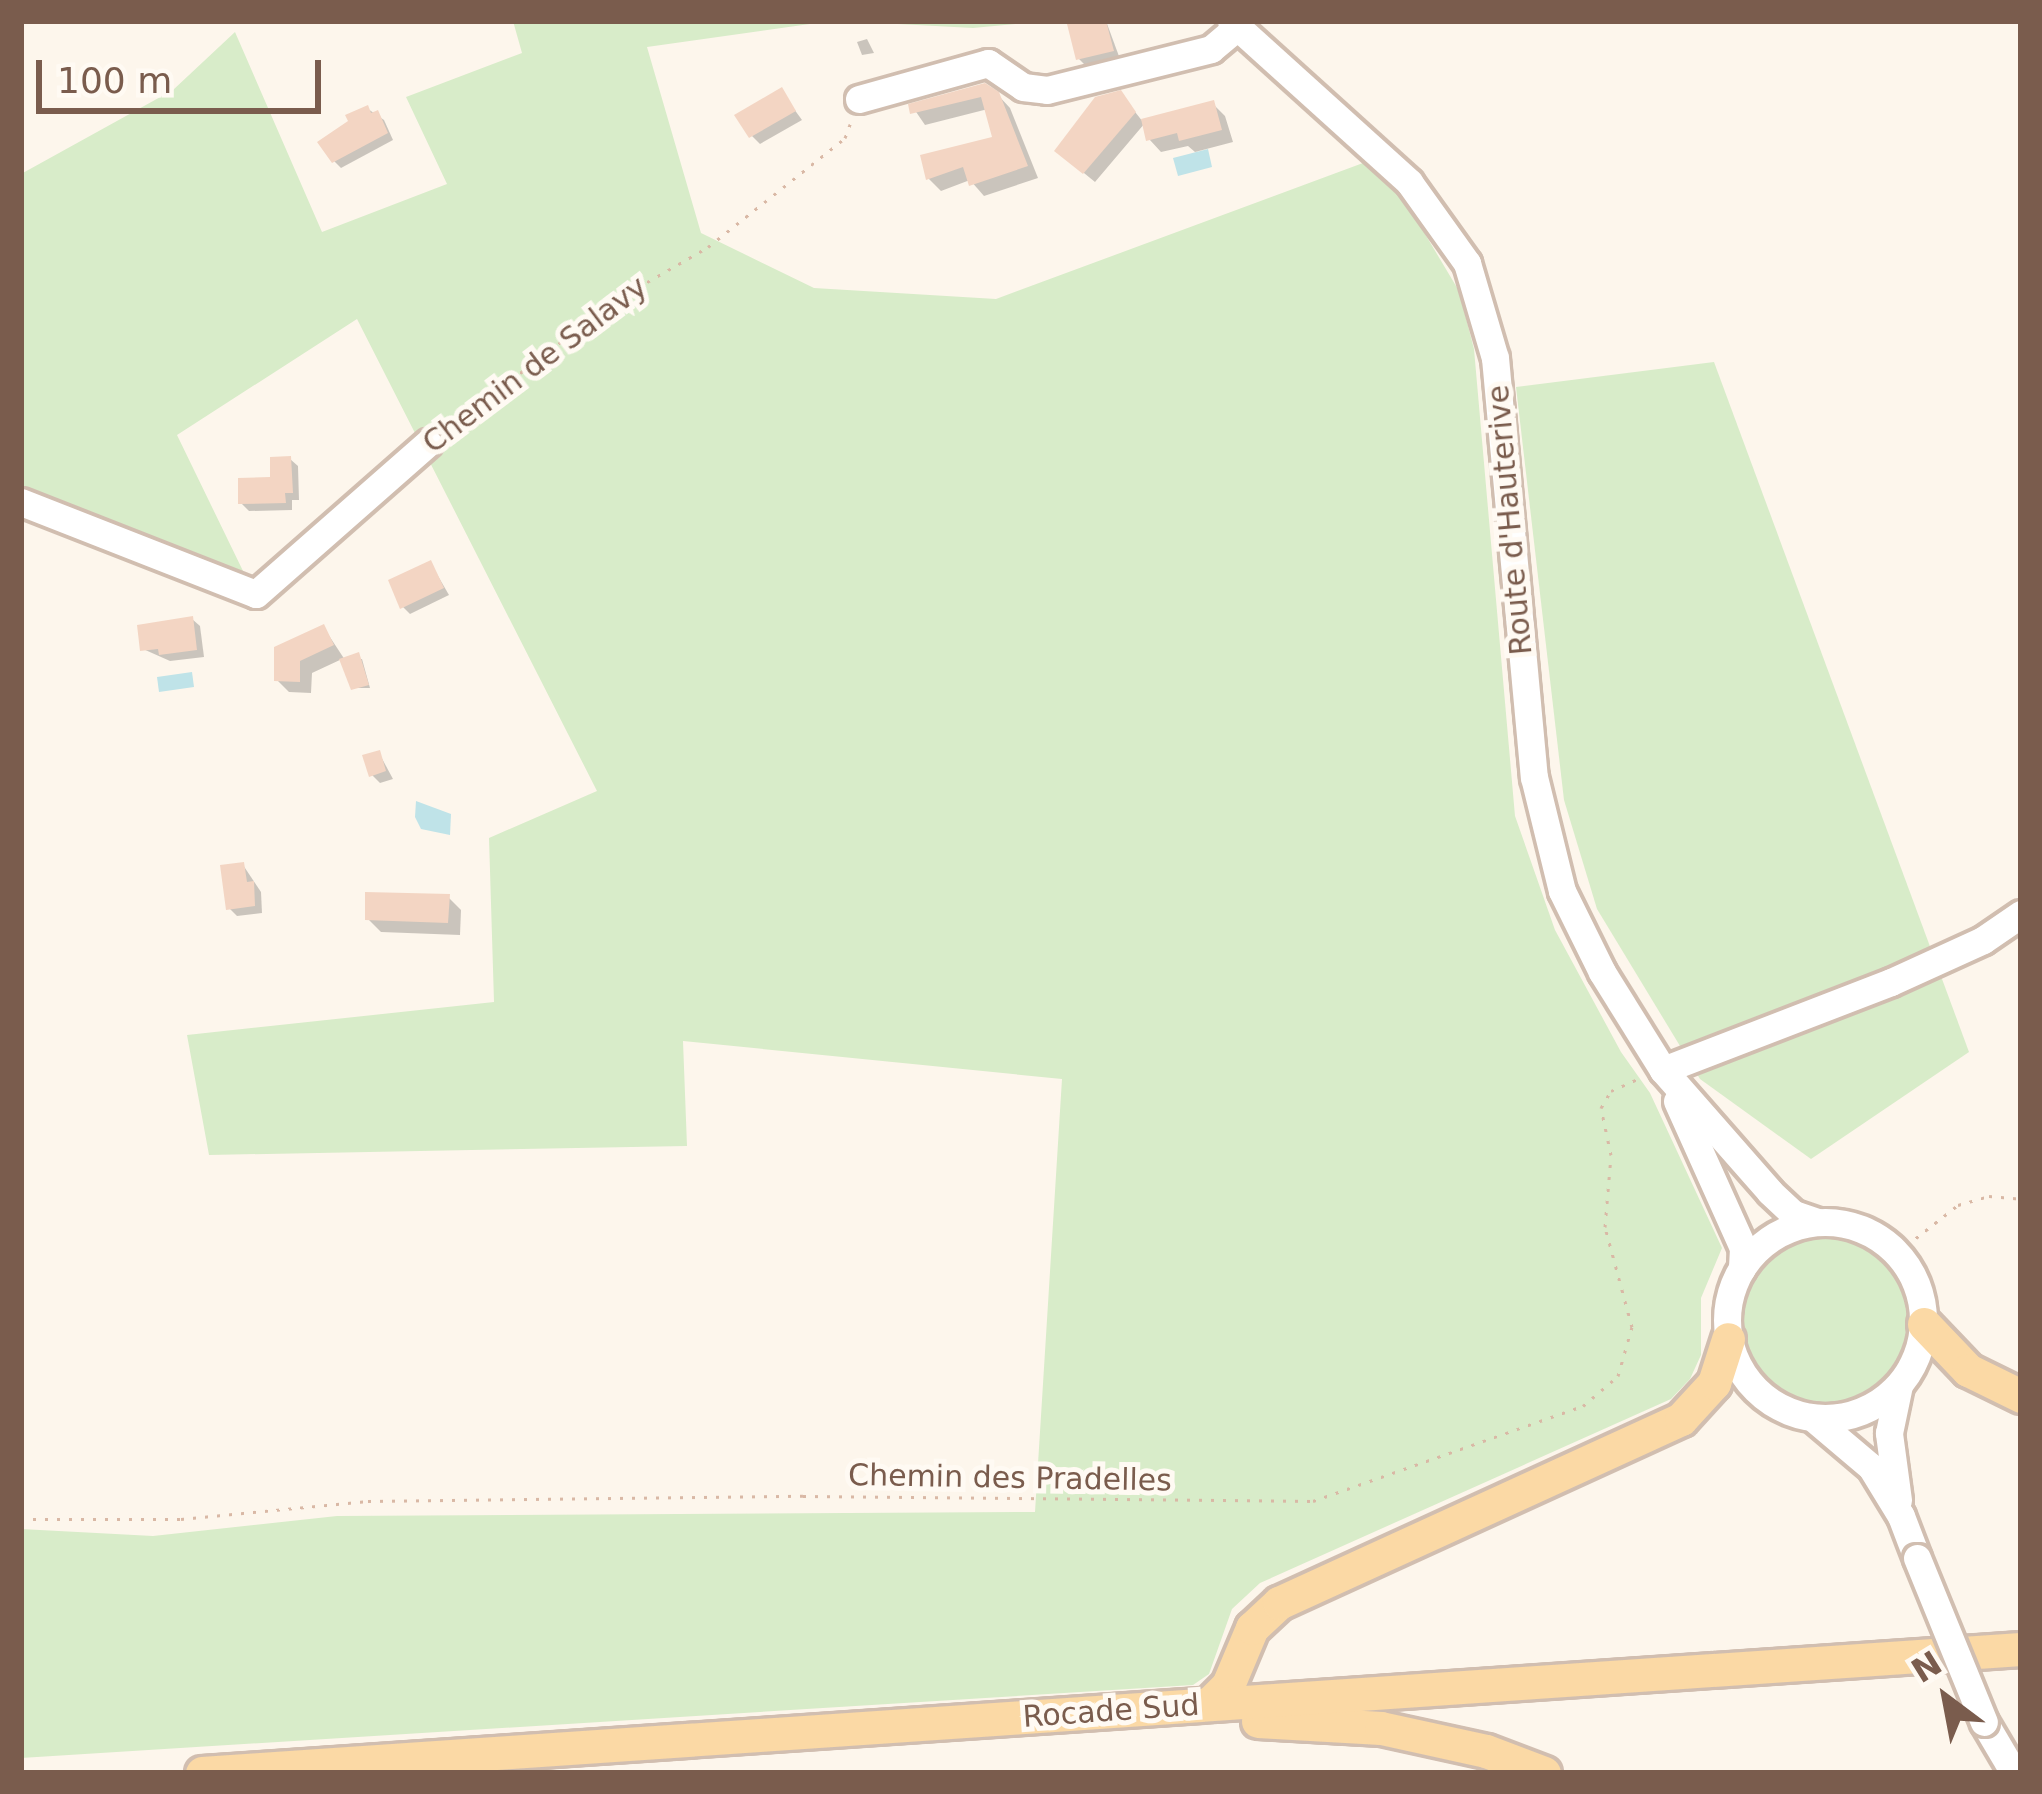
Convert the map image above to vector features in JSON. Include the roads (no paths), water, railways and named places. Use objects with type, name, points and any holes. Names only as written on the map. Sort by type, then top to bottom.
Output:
[{"type":"main road","points":[[1924,1324],[1967,1370],[2021,1396]]},
{"type":"main road","points":[[1209,1704],[1228,1685],[1252,1628],[1279,1604],[1681,1418],[1714,1383],[1728,1339]]},
{"type":"main road","name":"Rocade Sud","points":[[202,1773],[2021,1649]]},
{"type":"main road","points":[[902,1726],[1293,1720],[1381,1728],[1486,1751],[1544,1773]]},
{"type":"street","points":[[859,99],[988,63],[1023,87],[1047,90],[1211,49],[1243,26]]},
{"type":"street","name":"Route d'Hauterive","points":[[1243,26],[1427,201],[1476,285],[1495,358],[1532,759],[1544,830],[1574,921],[1663,1070],[1743,1248],[1742,1268],[1731,1290],[1728,1339]]},
{"type":"street","name":"Chemin de Salavy","points":[[21,502],[256,594],[428,443]]},
{"type":"street","points":[[1663,1070],[1891,982],[1983,940],[2021,914]]},
{"type":"street","name":"Route d'Hauterive","points":[[1663,1070],[1794,1214],[1861,1228],[1898,1253],[1922,1298],[1924,1324]]},
{"type":"street","points":[[1742,1268],[1762,1245],[1788,1229],[1817,1222]]},
{"type":"street","points":[[1901,1516],[1889,1433],[1899,1385],[1920,1346],[1924,1324]]},
{"type":"street","points":[[1728,1339],[1743,1373],[1768,1400],[1813,1418],[1864,1457],[1901,1516],[2003,1773]]},
{"type":"street","points":[[1813,1418],[1845,1417],[1874,1406],[1899,1385]]},
{"type":"street","points":[[1984,1723],[2014,1773]]},
{"type":"water","points":[[1208,149],[1212,167],[1178,176],[1173,158]]},
{"type":"water","points":[[192,672],[194,687],[159,692],[157,677]]},
{"type":"water","points":[[416,801],[451,814],[450,835],[421,829],[415,817]]}]
